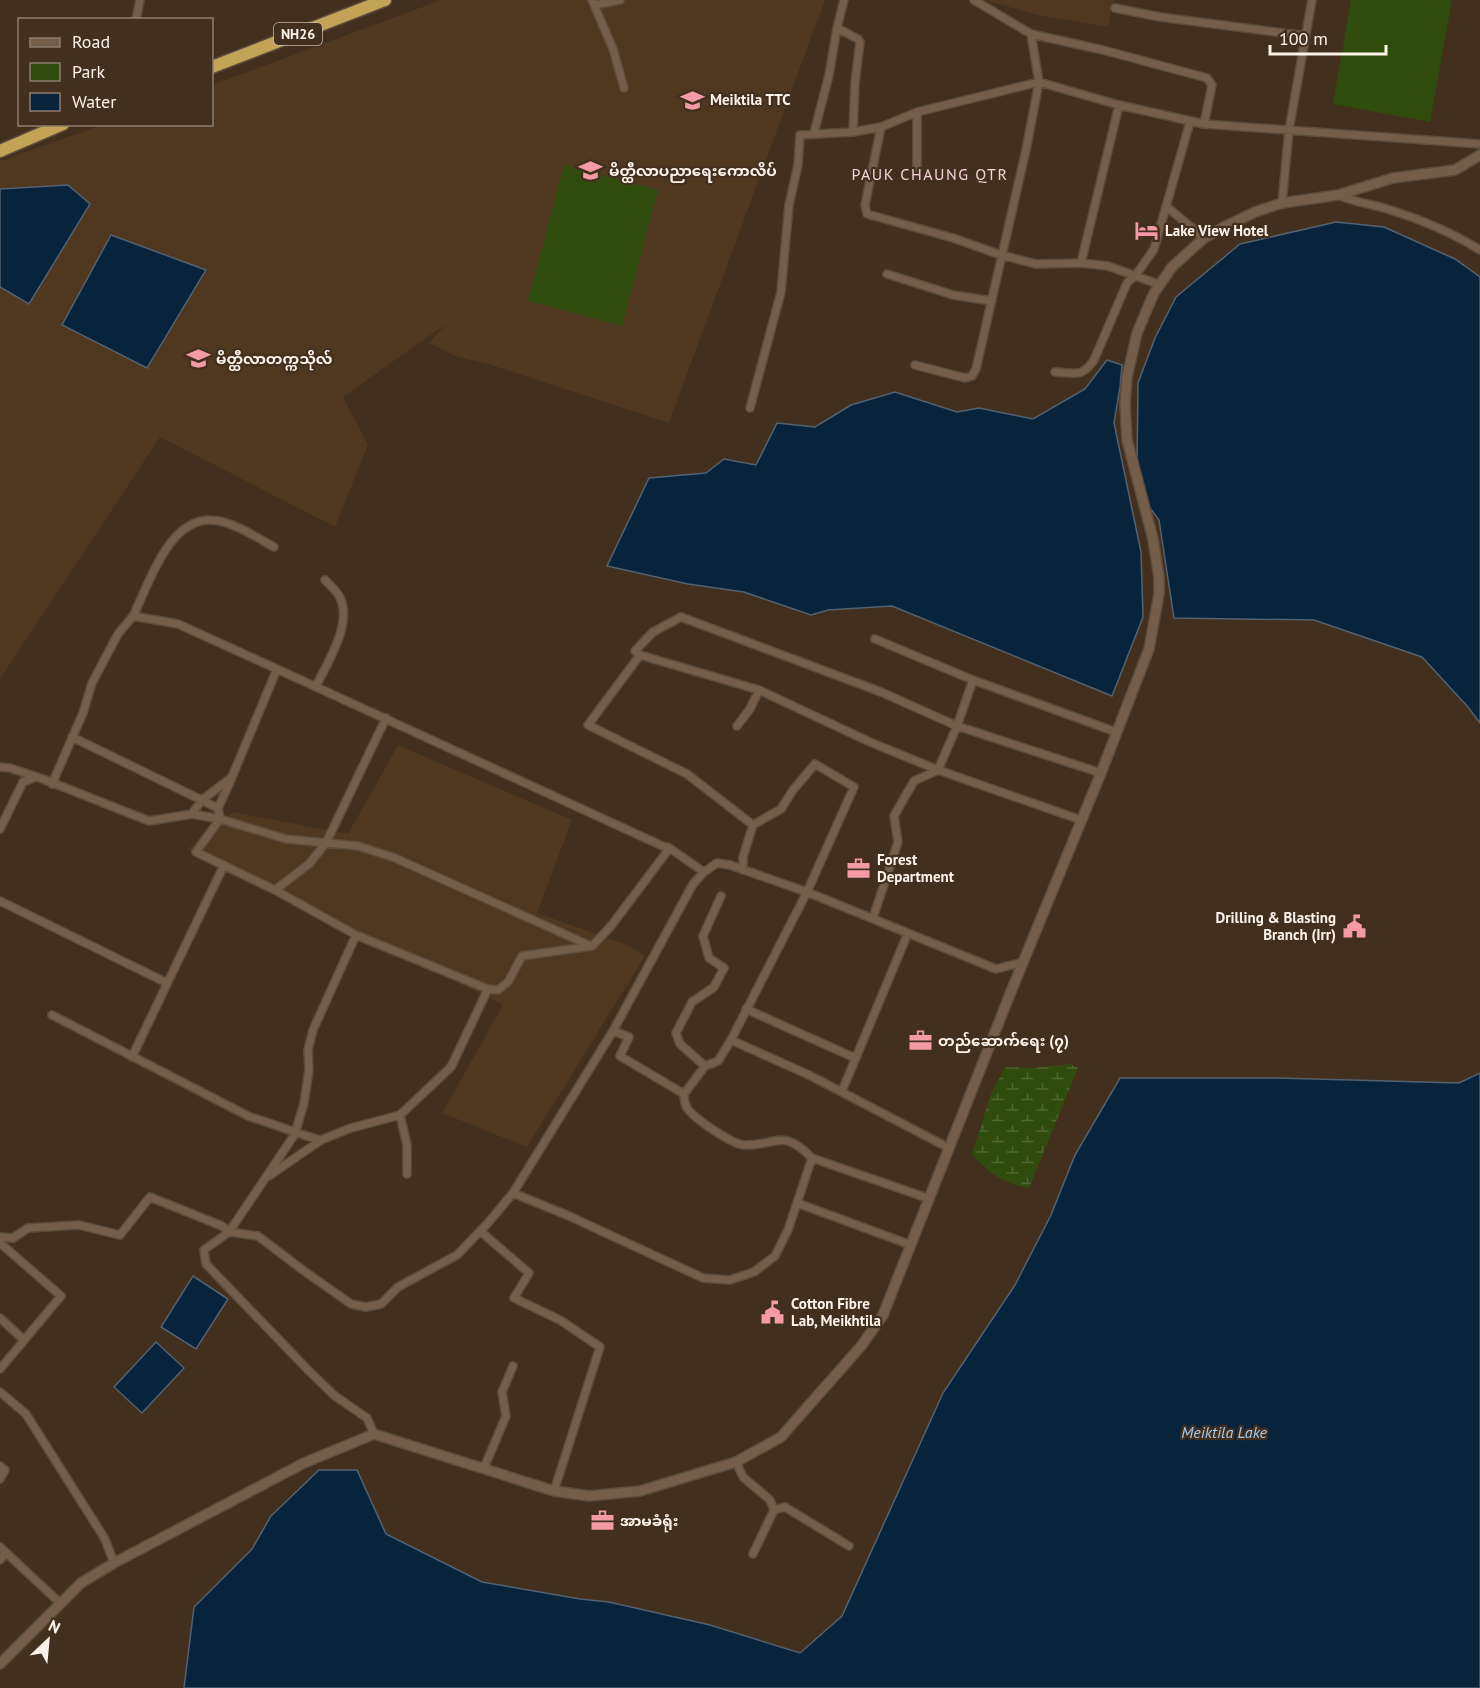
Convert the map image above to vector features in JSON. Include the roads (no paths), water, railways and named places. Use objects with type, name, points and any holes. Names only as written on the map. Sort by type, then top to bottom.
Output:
[{"type":"highway","name":"NH26","points":[[213,67],[385,0]]},
{"type":"highway","points":[[0,151],[58,126]]},
{"type":"street","points":[[136,18],[140,0]]},
{"type":"street","points":[[620,0],[593,3],[614,49],[624,88]]},
{"type":"street","points":[[814,133],[829,75],[844,0]]},
{"type":"street","points":[[974,0],[1031,34],[1103,50],[1207,78],[1212,85],[1204,124]]},
{"type":"street","points":[[1282,203],[1289,130],[1312,0]]},
{"type":"street","points":[[1115,8],[1160,17],[1306,36]]},
{"type":"street","points":[[837,28],[860,42],[855,82],[853,132]]},
{"type":"street","points":[[915,365],[965,378],[972,376],[981,350],[1039,82],[1031,34]]},
{"type":"street","points":[[750,408],[781,292],[789,205],[798,165],[800,135],[853,132],[881,127],[917,112],[1039,82],[1119,105],[1204,124],[1480,144]]},
{"type":"street","points":[[1081,263],[1119,105]]},
{"type":"street","points":[[916,174],[917,112]]},
{"type":"street","points":[[1055,372],[1081,373],[1086,371],[1094,360],[1127,283],[1136,275],[1154,249],[1190,122]]},
{"type":"street","points":[[881,127],[865,205],[867,214],[1036,264],[1081,263],[1108,266],[1158,284]]},
{"type":"street","points":[[0,1664],[81,1583],[114,1563],[304,1463],[374,1434],[554,1491],[589,1496],[640,1491],[736,1462],[781,1437],[862,1345],[883,1315],[1149,649],[1159,594],[1153,539],[1129,449],[1125,413],[1127,377],[1137,333],[1158,284],[1172,267],[1204,238],[1240,219],[1282,203],[1338,195],[1393,178],[1455,170],[1480,155]]},
{"type":"street","points":[[1338,195],[1356,203],[1424,222],[1457,236],[1480,250]]},
{"type":"street","points":[[1167,207],[1204,238]]},
{"type":"street","points":[[887,274],[953,295],[992,301]]},
{"type":"street","points":[[52,784],[83,713],[92,683],[118,634],[133,615],[174,536],[192,524],[211,520],[241,529],[274,547]]},
{"type":"street","points":[[316,686],[342,630],[339,596],[325,580]]},
{"type":"street","points":[[133,615],[178,624],[316,686],[669,849],[668,847],[704,872]]},
{"type":"street","points":[[1081,820],[938,770],[870,742],[759,690],[640,655],[635,651],[653,632],[681,617],[881,692],[957,726],[1101,773]]},
{"type":"street","points":[[874,639],[973,680],[1116,732]]},
{"type":"street","points":[[640,655],[588,725],[687,774],[753,825]]},
{"type":"street","points":[[276,669],[218,808],[220,819],[196,852],[275,890],[356,935],[489,989],[498,990],[508,982],[522,956],[592,946],[612,927],[669,849]]},
{"type":"street","points":[[873,918],[898,842],[894,816],[914,781],[938,770],[973,680]]},
{"type":"street","points":[[737,726],[750,709],[759,690]]},
{"type":"street","points":[[275,890],[309,864],[326,843],[386,718]]},
{"type":"street","points":[[72,737],[218,808]]},
{"type":"street","points":[[743,870],[743,857],[753,825],[781,809],[793,790],[815,764],[854,787],[807,892],[731,1040],[718,1061],[705,1066],[684,1094],[686,1107],[718,1134],[742,1146],[780,1139],[799,1145],[812,1158],[930,1199]]},
{"type":"street","points":[[0,767],[36,777],[149,821],[192,814],[220,819],[286,839],[358,846],[395,858],[592,946]]},
{"type":"street","points":[[0,830],[23,782],[36,777]]},
{"type":"street","points":[[192,814],[201,801],[232,777]]},
{"type":"street","points":[[0,1237],[14,1238],[28,1228],[79,1225],[120,1235],[150,1197],[222,1226],[229,1232],[258,1236],[351,1304],[366,1307],[381,1304],[398,1287],[457,1255],[513,1193],[613,1031],[693,884],[717,863],[807,892],[996,969],[1023,962]]},
{"type":"street","points":[[132,1057],[224,865]]},
{"type":"street","points":[[705,1066],[680,1044],[676,1034],[692,1002],[714,987],[724,968],[709,958],[703,936],[721,896]]},
{"type":"street","points":[[0,901],[167,983]]},
{"type":"street","points":[[842,1091],[908,933]]},
{"type":"street","points":[[356,935],[313,1030],[308,1050],[309,1070],[304,1103],[295,1134],[229,1232],[204,1250],[207,1264],[310,1372],[335,1396],[367,1418],[374,1434]]},
{"type":"street","points":[[264,1179],[321,1140],[351,1128],[400,1115],[450,1067],[489,989]]},
{"type":"street","points":[[746,1009],[855,1058]]},
{"type":"street","points":[[52,1015],[250,1117],[278,1125],[295,1134],[321,1140]]},
{"type":"street","points":[[613,1031],[629,1037],[620,1056],[684,1094]]},
{"type":"street","points":[[731,1040],[842,1091],[949,1148]]},
{"type":"street","points":[[400,1115],[407,1145],[407,1174]]},
{"type":"street","points":[[513,1193],[569,1216],[703,1278],[730,1280],[754,1272],[775,1256],[788,1230],[812,1158]]},
{"type":"street","points":[[797,1203],[912,1245]]},
{"type":"street","points":[[480,1231],[530,1273],[514,1298],[560,1320],[600,1347],[554,1491]]},
{"type":"street","points":[[0,1243],[61,1296],[0,1369]]},
{"type":"street","points":[[0,1318],[24,1340]]},
{"type":"street","points":[[484,1468],[506,1416],[502,1392],[513,1366]]},
{"type":"street","points":[[0,1392],[26,1414],[105,1539],[114,1563]]},
{"type":"street","points":[[736,1462],[743,1477],[770,1500],[774,1510],[753,1554]]},
{"type":"street","points":[[0,1466],[5,1470],[0,1479]]},
{"type":"street","points":[[774,1510],[785,1507],[849,1546]]},
{"type":"street","points":[[0,1547],[60,1603]]},
{"type":"street","points":[[0,1560],[6,1553]]},
{"type":"water","points":[[68,185],[90,204],[29,304],[0,287],[0,189]]},
{"type":"water","points":[[1336,222],[1384,227],[1455,259],[1480,277],[1480,723],[1422,657],[1314,620],[1174,618],[1159,520],[1147,504],[1137,463],[1138,383],[1155,338],[1176,297],[1240,244]]},
{"type":"water","points":[[111,235],[206,270],[147,368],[62,325]]},
{"type":"water","points":[[1107,360],[1122,365],[1114,423],[1141,552],[1143,617],[1112,696],[892,606],[828,610],[811,615],[744,592],[688,584],[607,566],[649,478],[706,473],[724,459],[756,465],[777,423],[815,427],[851,405],[895,392],[957,412],[979,408],[1033,419],[1085,389]]},
{"type":"water","name":"Meiktila Lake","points":[[1480,1073],[1480,1688],[184,1688],[194,1607],[252,1549],[271,1516],[319,1470],[357,1470],[386,1534],[482,1582],[609,1602],[710,1625],[800,1653],[842,1616],[943,1393],[1015,1285],[1051,1215],[1075,1155],[1120,1078],[1278,1078],[1459,1083]]},
{"type":"water","points":[[193,1276],[228,1299],[196,1349],[161,1327]]},
{"type":"water","points":[[156,1342],[184,1368],[142,1413],[114,1387]]},
{"type":"place","name":"Meiktila TTC","points":[[692,100]]},
{"type":"place","name":"မိတ္ထီလာပညာရေးကောလိပ်","points":[[591,171]]},
{"type":"place","name":"Lake View Hotel","points":[[1147,231]]},
{"type":"place","name":"မိတ္ထီလာတက္ကသိုလ်","points":[[198,359]]},
{"type":"place","name":"Forest Department","points":[[859,869]]},
{"type":"place","name":"Drilling & Blasting Branch (Irr)","points":[[1354,927]]},
{"type":"place","name":"တည်ဆောက်ရေး (၇)","points":[[920,1041]]},
{"type":"place","name":"Cotton Fibre Lab, Meikhtila","points":[[773,1313]]},
{"type":"place","name":"အာမခံရုံး","points":[[602,1521]]},
{"type":"district","name":"PAUK CHAUNG QTR","points":[[930,174]]}]
